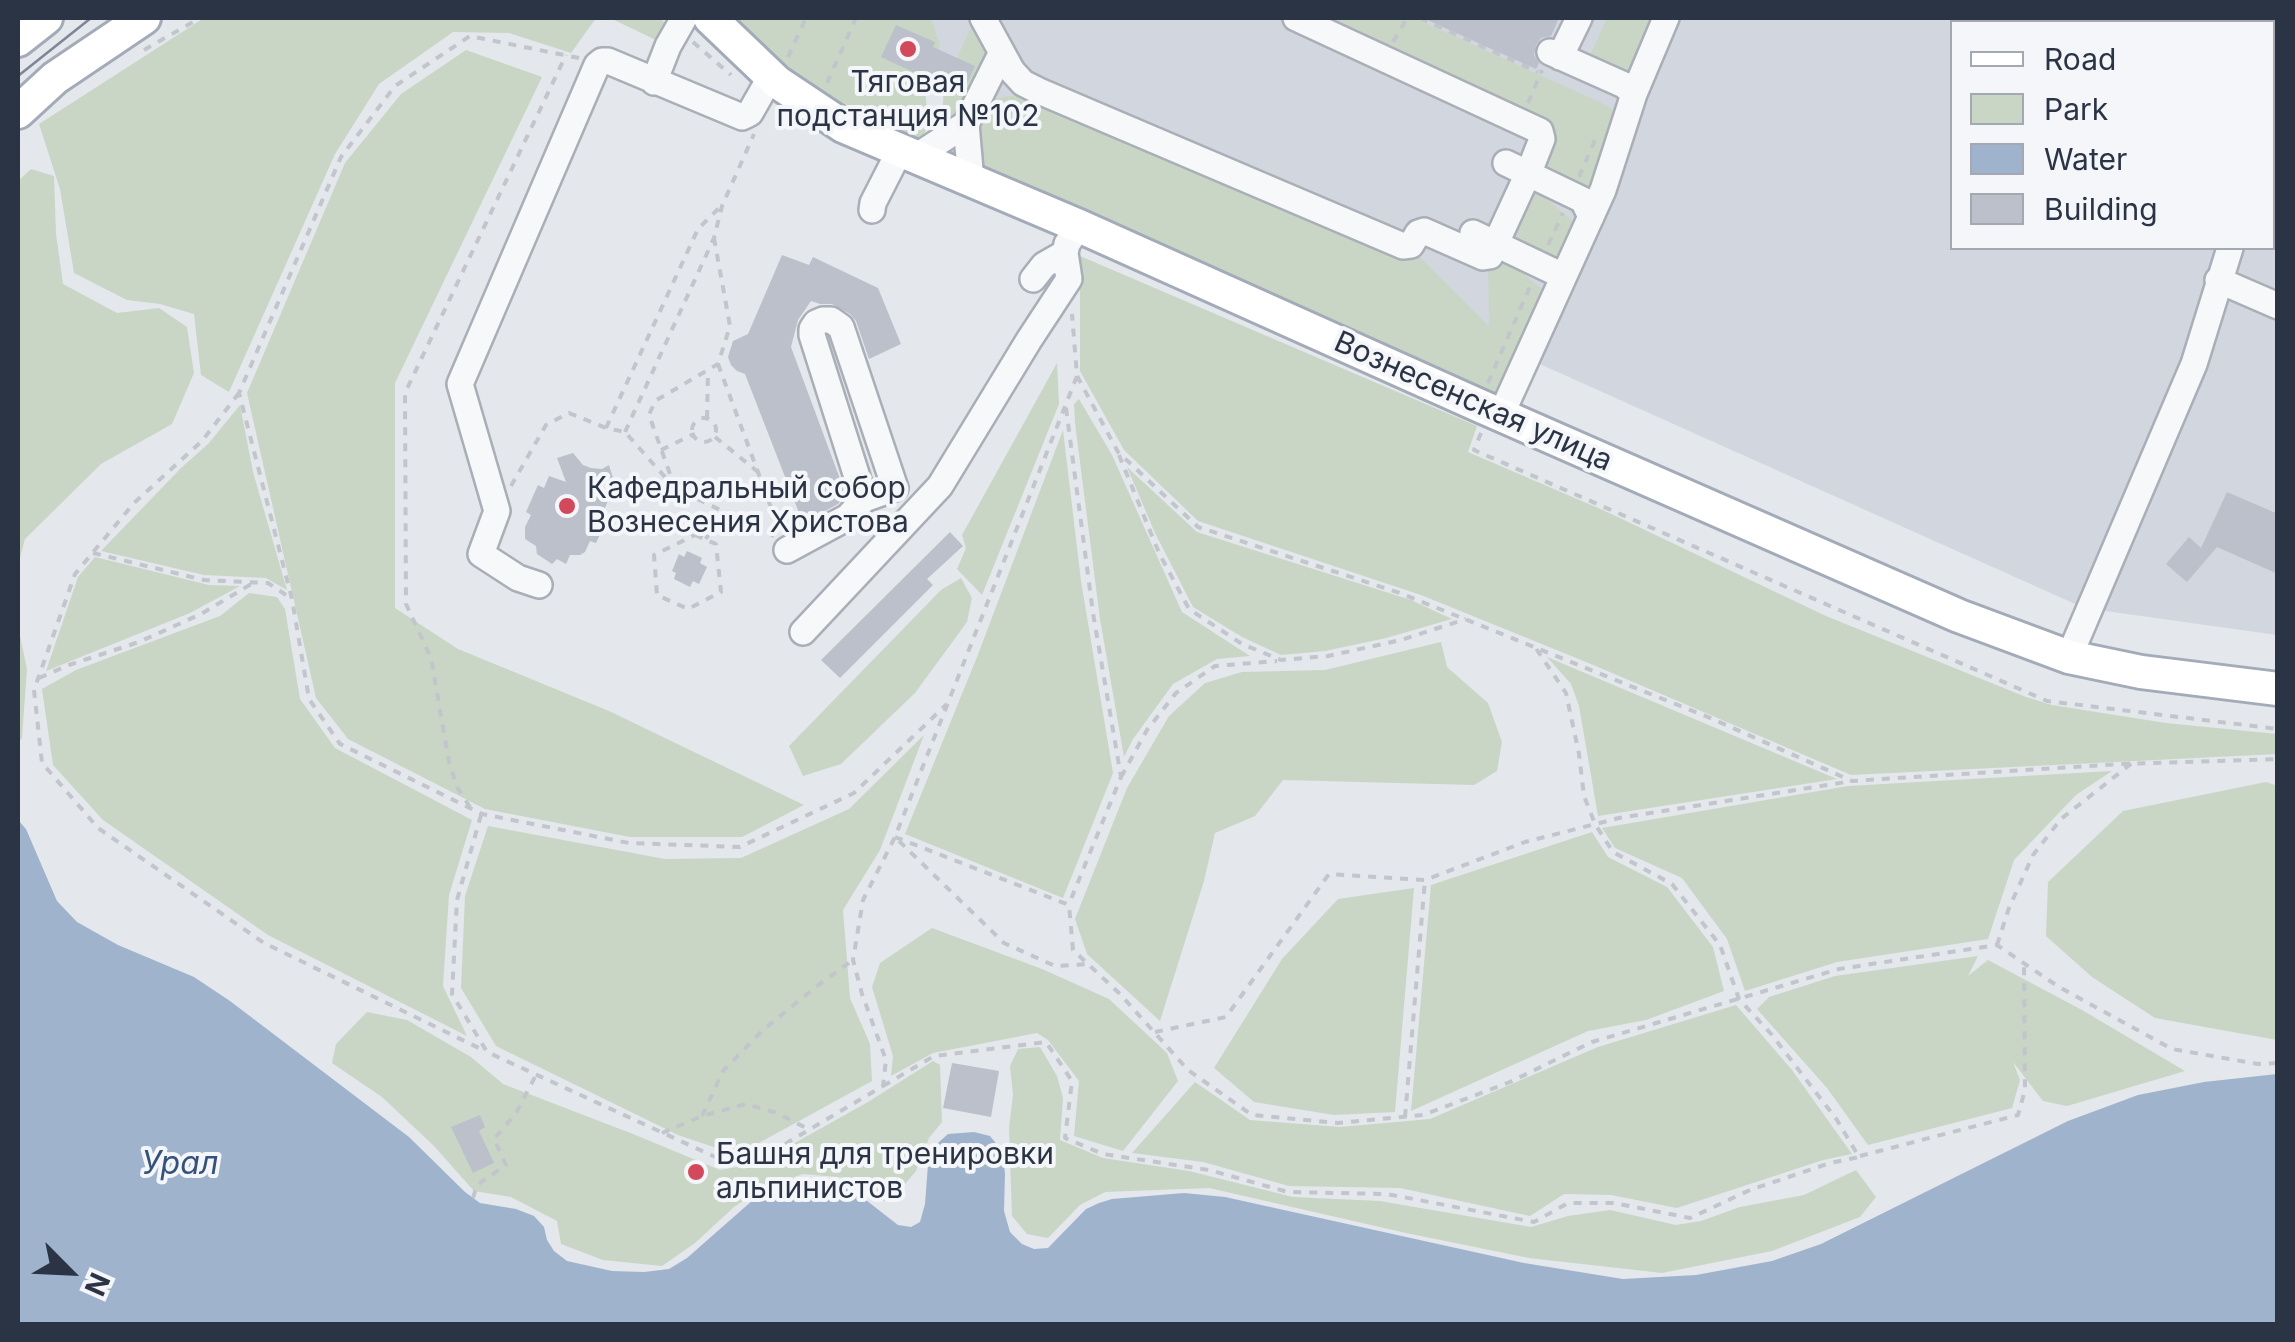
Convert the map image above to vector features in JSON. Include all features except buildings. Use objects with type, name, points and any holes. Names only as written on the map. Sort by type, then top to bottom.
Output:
[{"type":"main road","points":[[18,40],[46,18]]},
{"type":"main road","points":[[18,112],[55,78],[144,18]]},
{"type":"main road","name":"Вознесенская улица","points":[[710,18],[772,76],[843,126],[971,181],[1072,240],[1489,410],[1959,616],[2069,657],[2141,672],[2278,689]]},
{"type":"lane","points":[[654,82],[684,18]]},
{"type":"lane","points":[[984,18],[1012,71],[1023,83],[1039,91],[1403,246],[1411,244],[1424,231],[1486,258],[1490,256],[1485,238],[1517,168],[1542,137],[1540,131],[1296,18]]},
{"type":"lane","points":[[1579,18],[1555,54],[1624,85],[1634,94]]},
{"type":"lane","points":[[1489,410],[1591,217],[1634,94],[1666,18]]},
{"type":"lane","points":[[971,181],[966,124],[1001,54]]},
{"type":"lane","points":[[539,586],[518,578],[480,551],[497,511],[460,382],[598,65],[602,60],[608,61],[742,117],[750,113],[772,76]]},
{"type":"lane","points":[[872,210],[873,202],[906,155],[966,124]]},
{"type":"lane","points":[[1517,168],[1583,200],[1591,217]]},
{"type":"lane","points":[[1485,238],[1563,276]]},
{"type":"lane","points":[[1033,279],[1072,240]]},
{"type":"lane","points":[[803,632],[940,486],[1069,280],[1072,240]]},
{"type":"lane","points":[[2069,657],[2194,364],[2229,250]]},
{"type":"lane","points":[[2218,280],[2278,306]]},
{"type":"lane","points":[[864,499],[812,335],[812,329],[823,320],[841,327],[895,488]]},
{"type":"lane","points":[[787,550],[848,517],[864,499],[895,488],[940,486]]},
{"type":"path","points":[[825,88],[856,18]]},
{"type":"path","points":[[1383,58],[1407,18]]},
{"type":"path","points":[[1420,18],[1541,73],[1520,121]]},
{"type":"path","points":[[1489,410],[1538,266],[1595,140]]},
{"type":"path","points":[[606,428],[698,229],[722,206],[714,238],[625,432]]},
{"type":"path","points":[[497,511],[546,425],[568,413],[625,432],[675,488],[782,540],[718,364],[730,326],[714,238]]},
{"type":"path","points":[[1069,280],[1077,376],[1118,452],[1159,553],[1189,609],[1242,644],[1280,660]]},
{"type":"path","points":[[675,488],[650,415],[655,401],[718,364]]},
{"type":"path","points":[[707,418],[708,370]]},
{"type":"path","points":[[884,1086],[886,1060],[854,960],[864,900],[896,837],[1077,376]]},
{"type":"path","points":[[240,392],[202,441],[134,503],[74,574],[34,690],[42,763],[98,828],[264,943],[724,1161],[763,1157],[934,1056],[1046,1042],[1072,1082],[1064,1138],[1103,1154],[1209,1170],[1288,1192],[1388,1194],[1534,1222],[1568,1203],[1614,1203],[1690,1218],[1750,1190],[1830,1164],[2018,1116],[2024,1090],[2024,964]]},
{"type":"path","points":[[1066,404],[1093,613],[1122,777]]},
{"type":"path","points":[[700,418],[707,418],[716,429],[709,442],[702,443],[692,435],[691,428],[700,418]]},
{"type":"path","points":[[662,450],[692,435]]},
{"type":"path","points":[[714,437],[760,474]]},
{"type":"path","points":[[1118,452],[1198,527],[1400,593],[1716,720],[1852,780]]},
{"type":"path","points":[[706,540],[720,510]]},
{"type":"path","points":[[695,534],[706,540],[716,544],[722,592],[688,609],[658,596],[654,555],[695,534]]},
{"type":"path","points":[[92,552],[204,580],[268,584],[292,600]]},
{"type":"path","points":[[38,678],[140,642],[201,614],[253,582]]},
{"type":"path","points":[[1466,619],[1401,640],[1328,656],[1215,666],[1176,693],[1146,730],[1122,777],[1069,905],[1073,950],[1120,994],[1188,1070],[1252,1115],[1338,1123],[1423,1115],[1510,1082],[1592,1042],[1839,969],[1998,946],[2059,987],[2172,1049],[2258,1064],[2278,1062]]},
{"type":"path","points":[[1535,647],[1566,692],[1584,796],[1595,824],[1613,852],[1672,884],[1720,945],[1739,999],[1837,1120],[1859,1157]]},
{"type":"path","points":[[1154,1032],[1226,1017],[1329,874],[1425,880],[1525,842],[1619,818],[1852,780],[2132,763],[2278,759]]},
{"type":"path","points":[[1998,946],[2009,908],[2033,855],[2061,819],[2132,763]]},
{"type":"path","points":[[482,814],[457,900],[452,994],[487,1052]]},
{"type":"path","points":[[896,837],[1069,905]]},
{"type":"path","points":[[896,837],[1004,943],[1055,966],[1087,964]]},
{"type":"path","points":[[1406,1117],[1425,880]]},
{"type":"path","points":[[702,1116],[724,1071],[763,1030],[854,960]]},
{"type":"path","points":[[474,1198],[478,1185],[506,1165],[494,1138],[516,1113],[536,1075]]},
{"type":"path","points":[[662,1133],[702,1116],[746,1104],[777,1113],[810,1130]]},
{"type":"shaded area","points":[[870,18],[2277,18],[2277,635],[2084,608],[855,57]]},
{"type":"green space","points":[[204,18],[599,18],[571,53],[509,33],[453,32],[379,84],[335,154],[229,392],[201,375],[194,314],[127,300],[74,273],[60,189],[39,124]]},
{"type":"green space","points":[[610,18],[660,18],[667,25],[658,41]]},
{"type":"green space","points":[[736,18],[931,18],[940,45],[925,89],[928,118],[920,141],[845,106],[785,65]]},
{"type":"green space","points":[[975,18],[1001,54],[981,101],[1039,91],[1409,246],[1489,326],[1488,258],[1494,249],[1544,291],[1502,400],[940,151],[944,87],[961,94],[957,58]]},
{"type":"green space","points":[[1296,18],[1414,18],[1606,105],[1615,112],[1592,198],[1531,167],[1542,134]]},
{"type":"green space","points":[[1607,18],[1672,18],[1641,79],[1585,67]]},
{"type":"green space","points":[[466,50],[542,77],[395,383],[395,608],[458,649],[609,711],[804,805],[742,837],[630,837],[485,809],[348,739],[316,698],[247,393],[345,163],[401,94]]},
{"type":"green space","points":[[31,169],[54,176],[63,284],[117,313],[159,308],[187,327],[194,373],[172,424],[101,464],[25,539],[18,565],[18,181]]},
{"type":"green space","points":[[1525,181],[1575,223],[1564,266],[1500,236]]},
{"type":"green space","points":[[1080,256],[1477,426],[1468,452],[1605,511],[1826,616],[2052,705],[2166,723],[2277,734],[2277,754],[1851,775],[1421,595],[1198,521],[1124,450],[1080,371]]},
{"type":"green space","points":[[1057,363],[1059,404],[982,595],[957,569],[966,548],[962,535]]},
{"type":"green space","points":[[1079,399],[1112,455],[1182,612],[1250,656],[1217,659],[1173,684],[1124,757],[1100,619],[1075,423],[1074,404]]},
{"type":"green space","points":[[240,405],[253,472],[287,590],[266,578],[204,575],[101,551],[209,443]]},
{"type":"green space","points":[[1063,430],[1081,581],[1113,773],[1063,898],[905,834]]},
{"type":"green space","points":[[1127,467],[1197,532],[1411,600],[1452,619],[1325,651],[1281,655],[1242,637],[1193,607]]},
{"type":"green space","points":[[95,557],[209,585],[240,586],[190,613],[46,671],[78,577]]},
{"type":"green space","points":[[961,578],[972,598],[967,622],[915,693],[841,764],[803,776],[789,746],[941,590]]},
{"type":"green space","points":[[249,593],[277,597],[285,609],[300,699],[335,748],[472,820],[449,895],[443,986],[467,1036],[268,935],[103,820],[53,765],[42,689],[76,670],[220,616]]},
{"type":"green space","points":[[18,626],[27,669],[22,738],[18,743]]},
{"type":"green space","points":[[1441,642],[1447,667],[1488,703],[1502,742],[1497,771],[1474,785],[1283,780],[1255,816],[1215,833],[1160,1021],[1087,954],[1075,919],[1127,788],[1169,716],[1205,683],[1242,672],[1325,670]]},
{"type":"green space","points":[[1547,657],[1837,779],[1598,816],[1579,706],[1571,684]]},
{"type":"green space","points":[[924,735],[880,850],[843,910],[850,998],[870,1044],[872,1081],[737,1155],[678,1135],[496,1046],[461,988],[465,896],[488,826],[665,859],[741,858],[849,809]]},
{"type":"green space","points":[[2112,771],[2076,795],[2014,860],[1988,939],[1837,962],[1745,991],[1727,939],[1682,878],[1615,848],[1602,828],[1848,786]]},
{"type":"green space","points":[[2266,782],[2278,786],[2277,1040],[2155,1018],[2092,977],[2046,936],[2048,882],[2123,811]]},
{"type":"green space","points":[[1592,832],[1608,857],[1667,887],[1713,947],[1724,991],[1646,1020],[1588,1031],[1411,1111],[1431,885]]},
{"type":"green space","points":[[1414,888],[1395,1112],[1334,1115],[1254,1102],[1214,1068],[1282,959],[1338,899]]},
{"type":"green space","points":[[932,928],[1109,999],[1167,1053],[1178,1081],[1123,1151],[1074,1136],[1079,1081],[1048,1040],[1037,1033],[933,1053],[891,1076],[893,1056],[872,987],[880,963]]},
{"type":"green space","points":[[1978,956],[1968,976],[1988,960],[2185,1071],[2067,1106],[2043,1101],[2013,1062],[2020,1080],[2012,1108],[1868,1145],[1827,1088],[1757,1009],[1769,997],[1835,976]]},
{"type":"green space","points":[[1736,1005],[1792,1070],[1852,1154],[1677,1208],[1611,1195],[1564,1194],[1530,1216],[1400,1188],[1289,1186],[1203,1162],[1132,1153],[1195,1082],[1250,1120],[1340,1127],[1430,1119],[1598,1047]]},
{"type":"green space","points":[[367,1012],[407,1020],[471,1057],[503,1084],[720,1170],[759,1163],[933,1061],[940,1065],[942,1122],[929,1138],[916,1171],[884,1201],[849,1178],[803,1174],[763,1188],[662,1266],[603,1260],[561,1244],[557,1221],[511,1197],[474,1191],[382,1097],[332,1063],[336,1044]]},
{"type":"green space","points":[[1040,1047],[1057,1076],[1063,1098],[1060,1140],[1103,1158],[1189,1171],[1293,1197],[1380,1201],[1531,1227],[1610,1210],[1676,1225],[1701,1221],[1740,1207],[1804,1195],[1856,1170],[1876,1197],[1860,1217],[1772,1251],[1662,1273],[1529,1258],[1209,1188],[1105,1192],[1080,1205],[1048,1238],[1027,1234],[1012,1216],[1010,1066],[1018,1049]]},
{"type":"water","name":"Урал","points":[[18,820],[26,829],[57,901],[77,922],[118,945],[194,977],[230,1001],[409,1137],[480,1203],[534,1216],[544,1227],[554,1251],[567,1261],[612,1271],[669,1269],[753,1200],[809,1179],[839,1185],[898,1225],[911,1227],[920,1222],[925,1204],[929,1151],[948,1134],[974,1132],[990,1136],[1003,1152],[1004,1211],[1010,1232],[1034,1249],[1048,1248],[1086,1209],[1099,1203],[1184,1193],[1225,1197],[1524,1263],[1623,1279],[1696,1275],[1772,1261],[1821,1244],[2068,1121],[2138,1095],[2277,1074],[2277,1324],[18,1324]]},
{"type":"tram line","points":[[18,76],[91,18]]},
{"type":"place","name":"Тяговая подстанция №102","points":[[908,49]]},
{"type":"place","name":"Кафедральный собор Вознесения Христова","points":[[567,506]]},
{"type":"place","name":"Башня для тренировки альпинистов","points":[[696,1172]]}]
